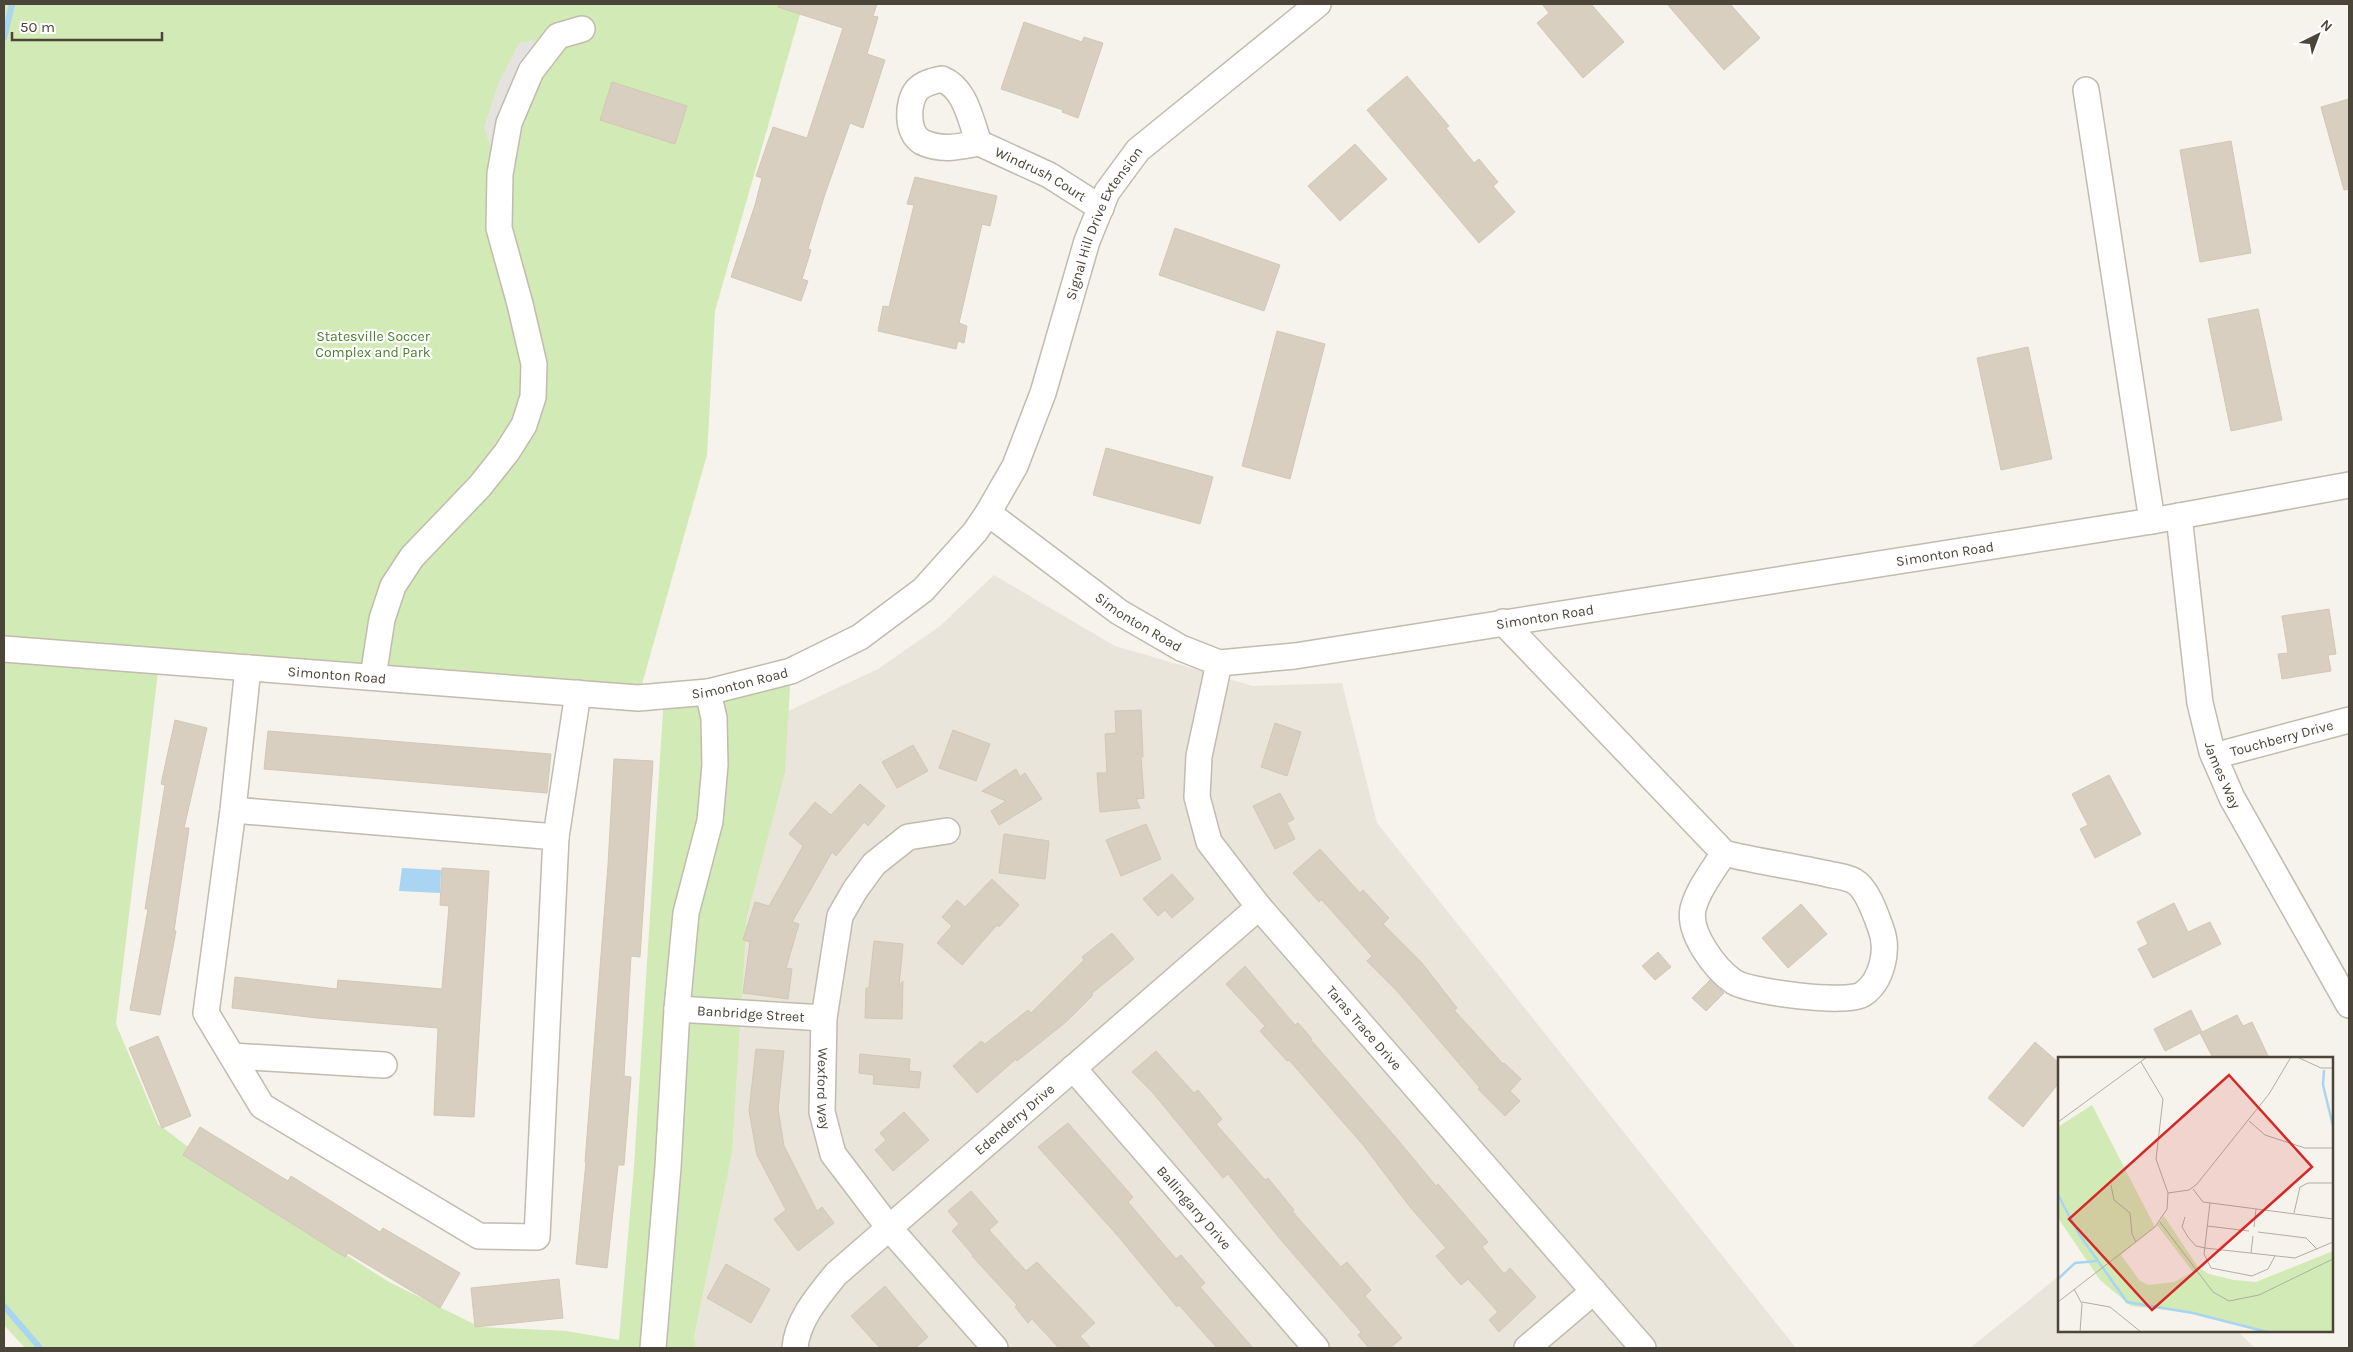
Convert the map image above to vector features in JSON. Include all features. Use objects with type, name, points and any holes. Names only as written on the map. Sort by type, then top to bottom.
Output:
[{"type":"street","name":"Signal Hill Drive Extension","points":[[988,513],[1015,466],[1043,393],[1087,240],[1108,192],[1138,150],[1318,4]]},
{"type":"street","points":[[373,678],[382,620],[393,586],[412,557],[480,486],[507,452],[524,425],[533,397],[534,364],[499,228],[500,174],[509,123],[530,71],[558,36],[582,29]]},
{"type":"street","points":[[2086,90],[2152,521]]},
{"type":"street","name":"Windrush Court","points":[[979,142],[1049,175],[1101,208]]},
{"type":"street","name":"Simonton Road","points":[[4,649],[638,698],[708,692],[791,671],[860,637],[922,590],[975,532],[988,513],[1119,612],[1181,648],[1219,663],[1295,656],[2152,521],[2349,485]]},
{"type":"street","name":"James Way","points":[[2179,516],[2200,703],[2214,756],[2232,798],[2349,1005]]},
{"type":"street","points":[[1504,622],[1724,852],[1758,862],[1816,871],[1854,881],[1872,903],[1884,936],[1884,960],[1877,978],[1863,995],[1838,1000],[1775,993],[1735,983],[1716,966],[1698,940],[1693,910],[1705,883],[1724,852]]},
{"type":"street","name":"Taras Trace Drive","points":[[1219,663],[1198,756],[1197,797],[1210,842],[1260,908],[1643,1348]]},
{"type":"street","points":[[248,668],[233,810],[206,1013],[262,1106],[479,1236],[538,1237],[556,837],[578,693]]},
{"type":"street","points":[[653,1348],[668,1168],[677,1009],[686,913],[711,811],[716,765],[714,718],[708,692]]},
{"type":"street","name":"Touchberry Drive","points":[[2214,756],[2349,720]]},
{"type":"street","points":[[233,810],[556,837]]},
{"type":"street","name":"Wexford Way","points":[[947,831],[908,837],[874,864],[855,890],[840,916],[824,1018],[822,1112],[833,1154],[890,1229],[995,1348]]},
{"type":"street","name":"Edenderry Drive","points":[[795,1348],[796,1336],[817,1296],[836,1274],[1260,908]]},
{"type":"street","name":"Banbridge Street","points":[[677,1009],[824,1018]]},
{"type":"street","points":[[232,1056],[384,1065]]},
{"type":"street","name":"Ballingarry Drive","points":[[1073,1068],[1316,1348]]},
{"type":"street","points":[[1527,1348],[1594,1291]]},
{"type":"shaded area","points":[[536,40],[515,76],[498,120],[491,150],[484,127],[498,84],[519,43]]},
{"type":"shaded area","points":[[994,575],[1115,646],[1253,686],[1342,683],[1377,823],[1796,1348],[696,1348],[694,1339],[732,1154],[747,917],[785,773],[788,711],[878,669],[940,626]]},
{"type":"shaded area","points":[[2058,1277],[2058,1332],[2238,1332],[2255,1348],[1970,1348]]},
{"type":"green space","name":"Statesville Soccer Complex and Park","points":[[4,4],[803,4],[715,311],[707,455],[638,698],[158,672],[116,1024],[158,1124],[249,1193],[389,1282],[480,1327],[566,1331],[619,1340],[634,1167],[664,696],[791,671],[785,773],[747,917],[732,1154],[694,1338],[696,1348],[25,1348],[4,1325]]},
{"type":"water","points":[[402,868],[441,870],[440,893],[399,891]]},
{"type":"building","points":[[779,4],[877,4],[873,16],[878,17],[867,54],[885,60],[863,128],[850,123],[825,194],[808,249],[811,250],[802,279],[808,281],[801,301],[731,277],[755,205],[762,178],[756,176],[773,127],[807,138],[843,28],[778,7]]},
{"type":"building","points":[[1542,4],[1591,4],[1624,42],[1583,78],[1537,23],[1549,13]]},
{"type":"building","points":[[1667,4],[1730,4],[1760,38],[1724,70]]},
{"type":"building","points":[[1024,22],[1082,42],[1084,37],[1103,43],[1078,118],[1062,112],[1063,110],[1001,89]]},
{"type":"building","points":[[1407,76],[1449,126],[1446,128],[1474,163],[1479,159],[1498,182],[1493,186],[1515,212],[1479,243],[1367,110]]},
{"type":"building","points":[[612,82],[687,106],[675,144],[600,120]]},
{"type":"building","points":[[2349,99],[2349,189],[2344,190],[2321,107]]},
{"type":"building","points":[[2231,141],[2251,253],[2200,262],[2180,150]]},
{"type":"building","points":[[1355,144],[1387,179],[1340,221],[1308,186]]},
{"type":"building","points":[[915,177],[997,196],[990,226],[982,224],[959,323],[967,326],[964,343],[958,341],[956,349],[878,331],[883,306],[889,307],[914,205],[907,204]]},
{"type":"building","points":[[1175,228],[1280,265],[1264,311],[1159,275]]},
{"type":"building","points":[[2258,309],[2282,420],[2231,431],[2208,319]]},
{"type":"building","points":[[1277,331],[1325,344],[1290,479],[1242,466]]},
{"type":"building","points":[[2028,347],[2052,459],[2001,470],[1977,358]]},
{"type":"building","points":[[1106,448],[1213,477],[1200,524],[1093,495]]},
{"type":"building","points":[[2329,609],[2336,654],[2328,655],[2331,671],[2282,679],[2278,654],[2288,653],[2282,616]]},
{"type":"building","points":[[1141,710],[1143,757],[1141,757],[1144,798],[1136,799],[1140,808],[1100,812],[1097,773],[1107,773],[1105,734],[1116,733],[1115,711]]},
{"type":"building","points":[[175,720],[207,728],[184,828],[189,828],[174,931],[176,931],[160,1015],[130,1010],[148,909],[145,909],[165,785],[161,784]]},
{"type":"building","points":[[1275,723],[1301,732],[1287,776],[1261,767]]},
{"type":"building","points":[[953,730],[990,744],[976,781],[939,768]]},
{"type":"building","points":[[268,731],[551,754],[547,793],[264,769]]},
{"type":"building","points":[[913,745],[928,771],[897,788],[882,762]]},
{"type":"building","points":[[614,759],[653,761],[640,957],[631,956],[624,1076],[631,1077],[624,1165],[618,1165],[607,1268],[576,1264],[586,1162]]},
{"type":"building","points":[[1016,769],[1020,777],[1025,773],[1042,799],[999,825],[991,811],[1006,801],[982,791]]},
{"type":"building","points":[[2109,775],[2141,834],[2095,858],[2080,829],[2088,825],[2072,794]]},
{"type":"building","points":[[860,784],[885,806],[868,826],[864,822],[836,856],[832,852],[792,922],[799,924],[786,968],[792,969],[788,999],[743,993],[750,942],[743,940],[755,902],[769,906],[803,846],[789,834],[815,802],[831,815]]},
{"type":"building","points":[[1280,793],[1294,819],[1287,823],[1295,839],[1275,849],[1253,806]]},
{"type":"building","points":[[1146,824],[1161,859],[1121,876],[1106,840]]},
{"type":"building","points":[[1004,834],[1049,841],[1045,879],[999,873]]},
{"type":"building","points":[[1320,849],[1360,893],[1363,890],[1389,918],[1383,924],[1421,962],[1457,1008],[1454,1010],[1503,1064],[1521,1079],[1510,1091],[1520,1101],[1505,1116],[1478,1089],[1480,1088],[1396,990],[1367,961],[1372,956],[1321,899],[1319,902],[1293,873]]},
{"type":"building","points":[[442,868],[489,871],[474,1117],[434,1115],[438,1028],[317,1018],[232,1008],[235,977],[337,989],[338,980],[442,989],[449,906],[440,905]]},
{"type":"building","points":[[1172,874],[1194,899],[1172,918],[1165,910],[1158,916],[1143,899]]},
{"type":"building","points":[[992,879],[1019,905],[999,927],[997,925],[962,965],[937,943],[952,926],[942,917],[957,900],[965,907]]},
{"type":"building","points":[[2174,903],[2188,932],[2210,922],[2221,944],[2153,978],[2138,949],[2148,944],[2137,922]]},
{"type":"building","points":[[1801,904],[1827,934],[1788,968],[1762,938]]},
{"type":"building","points":[[1112,933],[1134,959],[1091,994],[1093,995],[1066,1022],[1017,1061],[1016,1059],[977,1093],[953,1066],[981,1041],[985,1044],[1028,1010],[1031,1013],[1084,960],[1082,957]]},
{"type":"building","points":[[874,941],[903,944],[899,986],[903,981],[902,1019],[865,1018],[866,988],[869,988]]},
{"type":"building","points":[[1658,952],[1671,967],[1655,980],[1642,966]]},
{"type":"building","points":[[1245,966],[1295,1025],[1298,1023],[1436,1186],[1438,1184],[1488,1242],[1482,1247],[1504,1274],[1510,1268],[1536,1297],[1499,1332],[1489,1320],[1498,1312],[1468,1279],[1461,1285],[1436,1256],[1446,1248],[1410,1207],[1363,1145],[1289,1060],[1287,1061],[1260,1031],[1265,1026],[1226,984]]},
{"type":"building","points":[[1710,980],[1724,993],[1706,1011],[1692,998]]},
{"type":"building","points":[[2191,1010],[2202,1032],[2165,1051],[2154,1029]]},
{"type":"building","points":[[2237,1015],[2243,1026],[2252,1022],[2269,1057],[2212,1057],[2200,1033]]},
{"type":"building","points":[[158,1036],[191,1116],[162,1128],[129,1048]]},
{"type":"building","points":[[2035,1042],[2058,1062],[2058,1084],[2023,1127],[1988,1098]]},
{"type":"building","points":[[756,1049],[784,1051],[778,1109],[784,1146],[817,1211],[822,1207],[834,1223],[798,1251],[774,1219],[786,1210],[757,1155],[749,1111]]},
{"type":"building","points":[[1156,1051],[1194,1093],[1198,1090],[1222,1119],[1216,1124],[1265,1180],[1268,1178],[1294,1210],[1292,1211],[1341,1267],[1347,1262],[1371,1290],[1365,1296],[1402,1338],[1390,1348],[1369,1348],[1358,1335],[1361,1332],[1280,1239],[1228,1174],[1223,1178],[1153,1093],[1132,1072]]},
{"type":"building","points":[[860,1054],[910,1059],[909,1071],[921,1072],[919,1088],[873,1084],[874,1075],[859,1073]]},
{"type":"building","points":[[904,1112],[929,1140],[893,1171],[875,1150],[886,1140],[880,1133]]},
{"type":"building","points":[[1068,1123],[1133,1197],[1128,1202],[1176,1259],[1181,1255],[1205,1283],[1200,1287],[1253,1348],[1217,1348],[1179,1305],[1177,1307],[1117,1235],[1038,1147]]},
{"type":"building","points":[[200,1127],[288,1181],[291,1176],[380,1232],[383,1228],[460,1273],[440,1308],[348,1253],[345,1257],[183,1155]]},
{"type":"building","points":[[971,1191],[998,1222],[989,1230],[1026,1271],[1037,1262],[1095,1323],[1080,1336],[1091,1348],[1059,1348],[1032,1319],[1028,1323],[1015,1307],[1017,1305],[952,1231],[959,1224],[948,1211]]},
{"type":"building","points":[[726,1264],[770,1289],[751,1323],[707,1298]]},
{"type":"building","points":[[559,1279],[563,1318],[475,1327],[471,1288]]},
{"type":"building","points":[[885,1286],[928,1337],[915,1348],[880,1348],[851,1316]]},
{"type":"waterway","points":[[4,38],[12,4]]},
{"type":"waterway","points":[[4,1306],[40,1348]]}]
